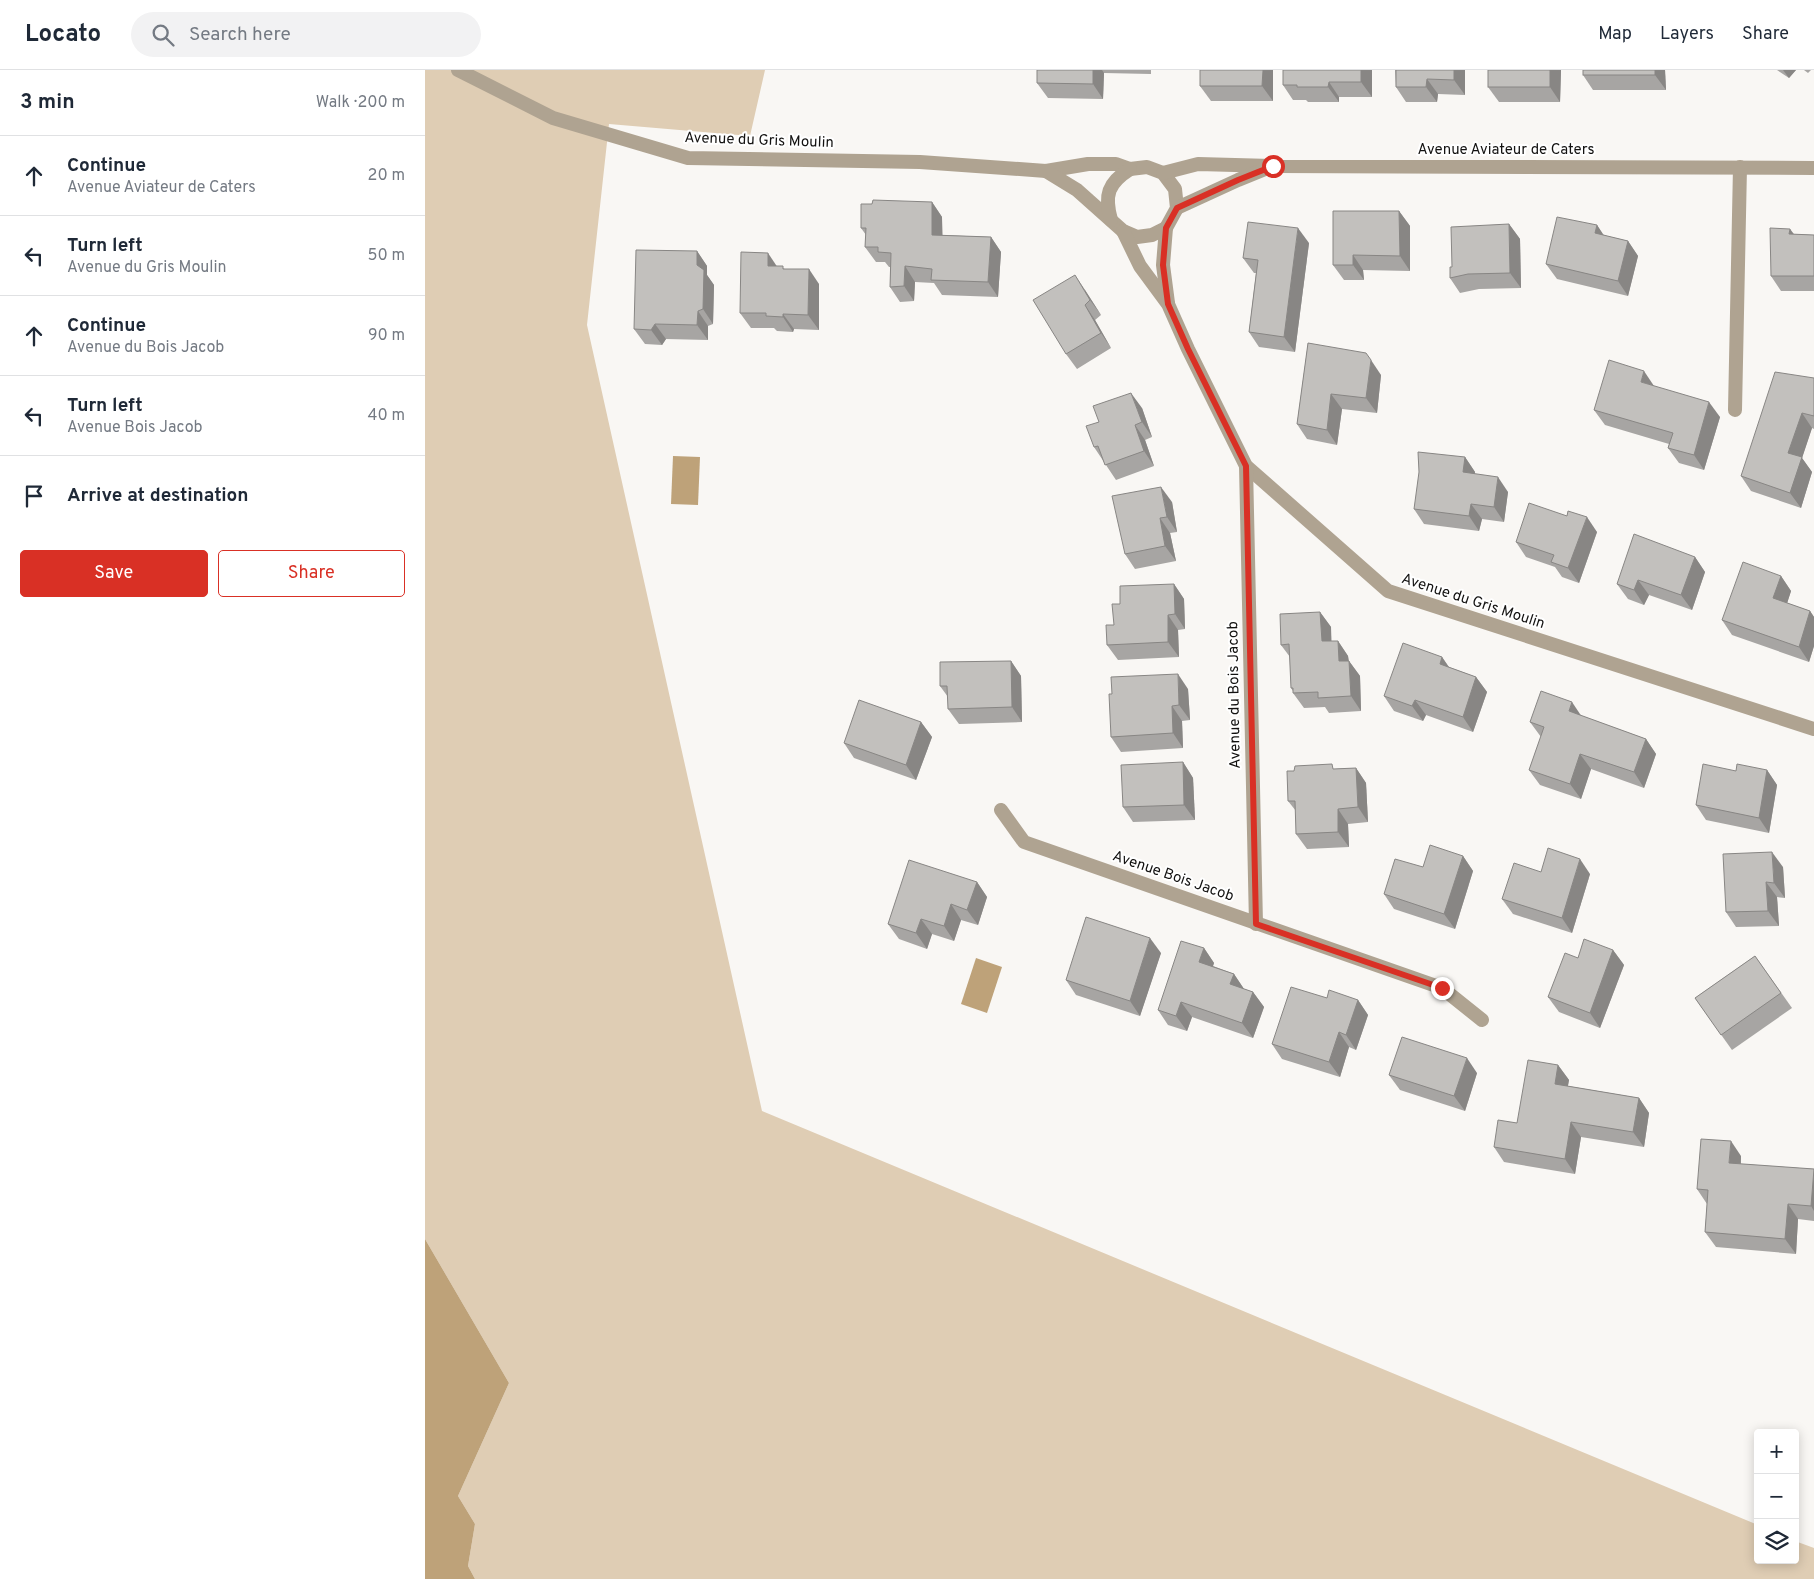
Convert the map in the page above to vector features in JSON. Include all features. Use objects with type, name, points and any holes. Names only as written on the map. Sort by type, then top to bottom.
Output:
[{"type":"street","name":"Avenue du Gris Moulin","points":[[458,70],[553,118],[688,158],[920,162],[1046,171],[1088,164],[1116,164],[1130,168],[1147,167],[1163,173]]},
{"type":"street","name":"Avenue Aviateur de Caters","points":[[1163,173],[1197,164],[1273,166],[1814,168]]},
{"type":"street","name":"Avenue Aviateur de Caters","points":[[1177,208],[1273,166]]},
{"type":"street","points":[[1111,220],[1107,205],[1109,190],[1117,177],[1130,168]]},
{"type":"street","points":[[1735,410],[1740,168]]},
{"type":"street","name":"Avenue du Gris Moulin","points":[[1046,171],[1077,190],[1123,232],[1140,266],[1168,304],[1188,349],[1246,466],[1388,591],[1814,730]]},
{"type":"street","points":[[1163,173],[1175,189],[1177,208]]},
{"type":"street","name":"Avenue du Gris Moulin","points":[[1168,304],[1163,265],[1166,228],[1177,208]]},
{"type":"street","points":[[1123,232],[1137,237],[1152,235],[1166,228]]},
{"type":"street","name":"Avenue du Bois Jacob","points":[[1246,466],[1256,924]]},
{"type":"street","name":"Avenue Bois Jacob","points":[[1001,810],[1024,842],[1442,988],[1482,1020]]},
{"type":"shaded area","points":[[425,70],[765,70],[750,136],[609,124],[587,325],[762,1111],[1754,1523],[1754,1564],[1799,1564],[1799,1542],[1814,1548],[1814,1579],[475,1579],[468,1566],[475,1524],[458,1496],[509,1383],[425,1239]]},
{"type":"shaded area","points":[[673,456],[700,457],[698,505],[671,504]]},
{"type":"shaded area","points":[[976,958],[1002,967],[987,1013],[961,1004]]},
{"type":"shaded area","points":[[425,1239],[509,1383],[458,1496],[475,1524],[468,1566],[475,1579],[425,1579]]},
{"type":"building","points":[[1037,70],[1093,70],[1093,84],[1037,83]]},
{"type":"building","points":[[1200,70],[1263,70],[1262,86],[1200,86]]},
{"type":"building","points":[[1283,70],[1361,70],[1361,82],[1329,82],[1328,87],[1283,85]]},
{"type":"building","points":[[1396,70],[1454,70],[1454,80],[1427,79],[1426,87],[1396,87]]},
{"type":"building","points":[[1488,70],[1550,70],[1550,87],[1488,87]]},
{"type":"building","points":[[1583,70],[1655,70],[1655,75],[1583,75]]},
{"type":"building","points":[[873,200],[932,202],[932,235],[991,237],[988,282],[931,280],[932,269],[905,266],[904,286],[890,287],[891,253],[878,252],[878,247],[865,247],[866,228],[861,228],[861,204],[872,204]]},
{"type":"building","points":[[1333,211],[1399,211],[1400,256],[1353,255],[1353,265],[1333,265]]},
{"type":"building","points":[[1557,217],[1597,225],[1595,233],[1628,241],[1618,281],[1546,264]]},
{"type":"building","points":[[1248,222],[1298,228],[1284,337],[1249,332],[1258,260],[1243,258]]},
{"type":"building","points":[[1509,224],[1510,273],[1468,274],[1450,278],[1450,267],[1452,267],[1451,227]]},
{"type":"building","points":[[1770,228],[1790,229],[1789,234],[1814,235],[1814,276],[1771,276]]},
{"type":"building","points":[[636,250],[697,251],[697,265],[704,270],[703,309],[698,311],[697,325],[655,324],[651,330],[634,329]]},
{"type":"building","points":[[741,252],[768,253],[768,266],[783,266],[783,269],[809,269],[808,315],[783,314],[783,317],[766,316],[766,313],[740,313]]},
{"type":"building","points":[[1075,275],[1090,300],[1085,305],[1101,333],[1066,354],[1033,300]]},
{"type":"building","points":[[1308,343],[1366,353],[1371,360],[1366,398],[1331,394],[1327,430],[1297,424]]},
{"type":"building","points":[[1609,360],[1644,371],[1641,382],[1709,402],[1694,455],[1668,448],[1673,433],[1594,410]]},
{"type":"building","points":[[1775,372],[1814,378],[1814,416],[1802,413],[1788,453],[1802,457],[1790,493],[1741,476]]},
{"type":"building","points":[[1131,393],[1142,422],[1135,425],[1144,451],[1105,465],[1098,446],[1094,447],[1086,426],[1099,422],[1093,406]]},
{"type":"building","points":[[1418,452],[1465,457],[1463,472],[1498,477],[1494,507],[1471,504],[1469,516],[1414,509],[1419,472]]},
{"type":"building","points":[[1161,487],[1167,517],[1160,518],[1165,546],[1125,554],[1112,496]]},
{"type":"building","points":[[1529,503],[1567,516],[1568,511],[1587,517],[1568,568],[1551,562],[1554,555],[1516,542]]},
{"type":"building","points":[[1634,534],[1695,557],[1681,595],[1638,580],[1634,590],[1617,584]]},
{"type":"building","points":[[1743,562],[1781,576],[1773,598],[1810,611],[1799,647],[1722,620]]},
{"type":"building","points":[[1174,584],[1175,614],[1168,615],[1168,642],[1107,645],[1106,625],[1114,625],[1112,604],[1120,604],[1120,586]]},
{"type":"building","points":[[1320,612],[1322,641],[1338,641],[1339,661],[1349,661],[1351,696],[1318,698],[1318,692],[1293,693],[1293,688],[1291,688],[1289,644],[1281,645],[1280,614]]},
{"type":"building","points":[[1403,643],[1442,657],[1440,664],[1476,677],[1463,717],[1415,700],[1412,706],[1384,696]]},
{"type":"building","points":[[1011,661],[1012,707],[948,709],[947,686],[940,686],[940,662]]},
{"type":"building","points":[[1178,674],[1179,705],[1172,706],[1173,733],[1111,737],[1109,694],[1112,694],[1111,677]]},
{"type":"building","points":[[1541,691],[1572,702],[1569,711],[1646,739],[1634,772],[1580,754],[1570,784],[1529,770],[1544,727],[1530,722]]},
{"type":"building","points":[[859,700],[921,722],[906,765],[844,743]]},
{"type":"building","points":[[1183,762],[1184,805],[1123,807],[1121,765]]},
{"type":"building","points":[[1332,764],[1333,769],[1356,768],[1358,807],[1338,809],[1338,832],[1296,834],[1295,801],[1288,801],[1287,771],[1294,771],[1295,766]]},
{"type":"building","points":[[1703,764],[1736,771],[1737,764],[1767,770],[1759,818],[1696,805]]},
{"type":"building","points":[[1430,845],[1463,856],[1444,914],[1384,894],[1395,859],[1423,867]]},
{"type":"building","points":[[1548,848],[1580,859],[1562,918],[1502,899],[1514,863],[1541,872]]},
{"type":"building","points":[[1772,852],[1774,883],[1766,882],[1768,911],[1726,912],[1723,854]]},
{"type":"building","points":[[909,860],[977,882],[967,910],[951,904],[944,926],[921,919],[916,933],[888,924]]},
{"type":"building","points":[[1086,917],[1150,938],[1130,1001],[1066,980]]},
{"type":"building","points":[[1584,939],[1613,950],[1590,1013],[1548,997],[1565,953],[1578,958]]},
{"type":"building","points":[[1181,941],[1204,948],[1199,962],[1234,974],[1230,984],[1253,992],[1242,1023],[1181,1002],[1176,1016],[1158,1010]]},
{"type":"building","points":[[1755,956],[1781,993],[1721,1035],[1695,998]]},
{"type":"building","points":[[1291,987],[1327,998],[1329,990],[1358,1000],[1346,1035],[1339,1032],[1329,1062],[1272,1044]]},
{"type":"building","points":[[1402,1037],[1467,1058],[1454,1096],[1389,1075]]},
{"type":"building","points":[[1528,1060],[1558,1065],[1555,1084],[1639,1098],[1633,1132],[1571,1122],[1565,1159],[1494,1147],[1498,1120],[1517,1123]]},
{"type":"building","points":[[1701,1139],[1731,1141],[1729,1163],[1814,1169],[1811,1206],[1788,1204],[1785,1239],[1705,1232],[1708,1190],[1697,1189]]},
{"type":"route","points":[[1273,166],[1177,208],[1166,228],[1163,265],[1168,304],[1188,349],[1246,466],[1256,924],[1442,988]]}]
